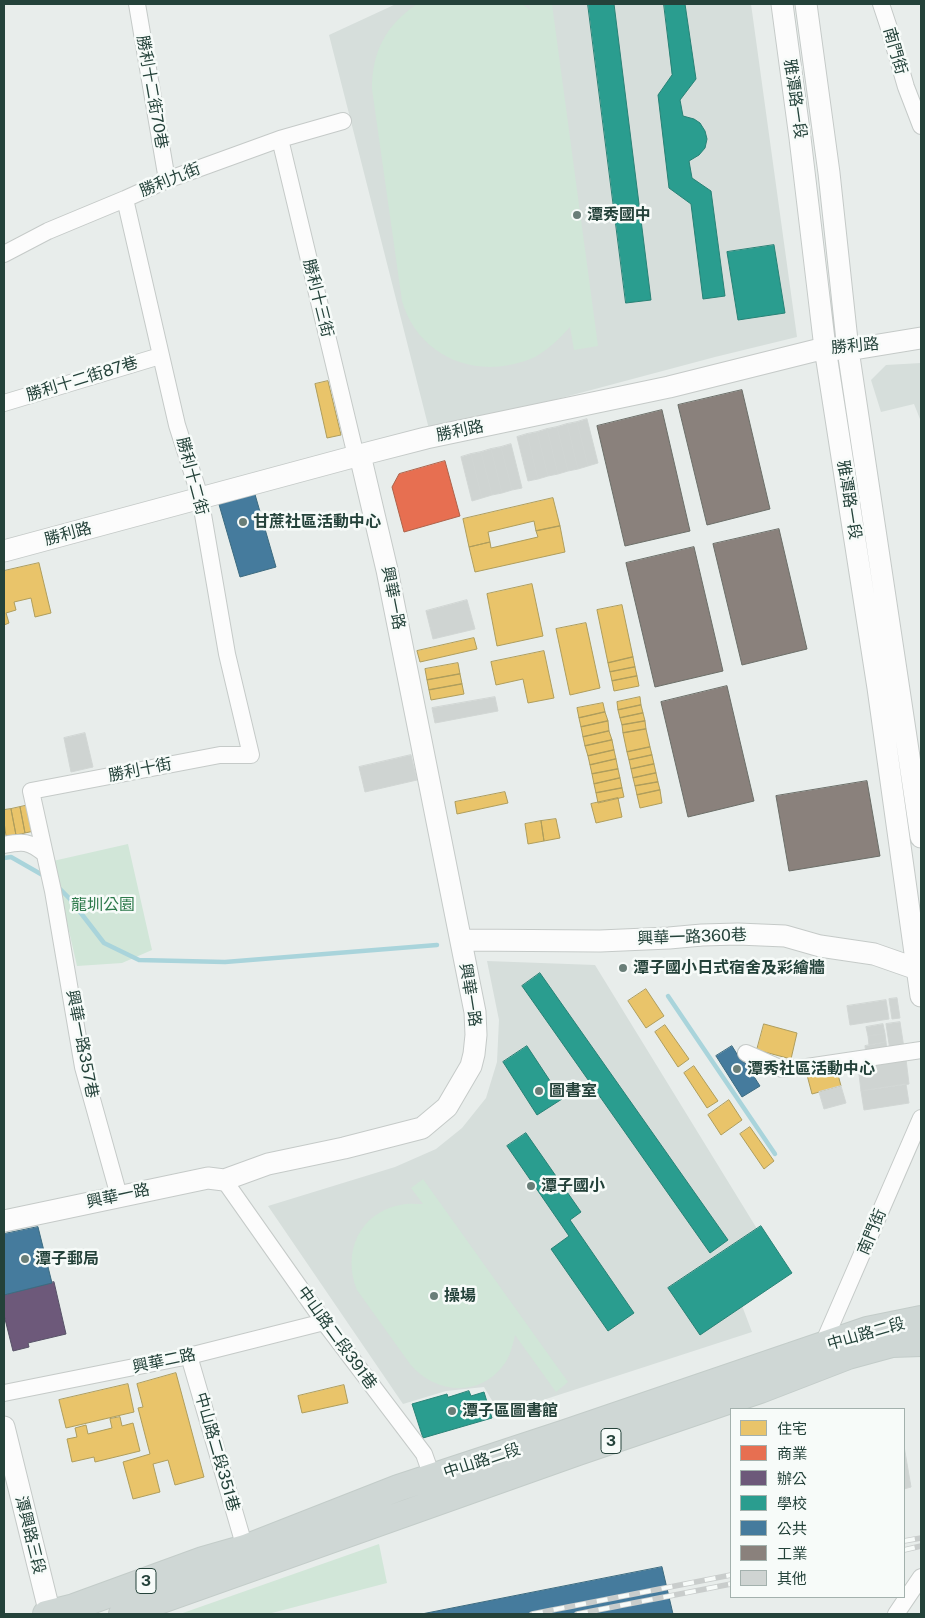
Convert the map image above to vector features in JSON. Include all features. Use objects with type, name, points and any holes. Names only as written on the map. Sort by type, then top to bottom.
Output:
[{"type":"main road","name":"中山路二段","points":[[122,1614],[437,1489],[822,1346],[867,1330],[921,1319]]},
{"type":"main road","name":"中山路二段","points":[[49,1614],[74,1607],[203,1560],[245,1548],[398,1488],[437,1489],[569,1455],[760,1390],[848,1356],[892,1344],[921,1343]]},
{"type":"street","name":"勝利十二街70巷","points":[[137,4],[167,180]]},
{"type":"street","name":"雅潭路一段","points":[[782,4],[825,348],[878,688],[919,968],[921,996]]},
{"type":"street","name":"雅潭路一段","points":[[806,4],[829,173],[848,350],[921,837]]},
{"type":"street","name":"南門街","points":[[881,4],[906,87],[921,126]]},
{"type":"street","name":"勝利九街","points":[[4,254],[48,231],[167,180],[280,139],[342,121]]},
{"type":"street","name":"勝利十三街","points":[[280,139],[355,452],[360,455]]},
{"type":"street","name":"勝利十二街","points":[[125,199],[177,425],[200,497],[227,654],[251,755]]},
{"type":"street","name":"勝利路","points":[[4,551],[200,497],[436,436],[669,387],[825,348],[848,350],[921,338]]},
{"type":"street","name":"勝利十二街87巷","points":[[4,403],[160,356]]},
{"type":"street","name":"興華一路","points":[[4,1221],[208,1178],[224,1180],[268,1164],[344,1148],[422,1128],[441,1114],[447,1107],[471,1066],[476,1035],[475,1012],[465,969],[461,940],[388,570],[360,455]]},
{"type":"street","name":"勝利十街","points":[[45,854],[31,791],[220,755],[251,755]]},
{"type":"street","points":[[4,845],[20,842],[34,845],[45,854]]},
{"type":"street","name":"興華一路357巷","points":[[45,854],[50,873],[83,1067],[120,1196]]},
{"type":"street","name":"興華一路360巷","points":[[461,940],[600,941],[738,934],[784,936],[820,946],[874,954],[919,968]]},
{"type":"street","points":[[746,1053],[782,1069],[807,1068],[921,1050]]},
{"type":"street","name":"南門街","points":[[822,1346],[921,1118]]},
{"type":"street","name":"中山路二段391巷","points":[[224,1180],[324,1322],[424,1454],[437,1489]]},
{"type":"street","name":"興華二路","points":[[4,1393],[189,1356],[324,1322]]},
{"type":"street","name":"中山路二段351巷","points":[[189,1356],[245,1548]]},
{"type":"street","name":"潭興路三段","points":[[4,1427],[49,1614]]},
{"type":"street","points":[[896,1614],[921,1577]]},
{"type":"shaded area","name":"潭秀國中","points":[[396,4],[751,4],[797,337],[430,433],[329,35]]},
{"type":"shaded area","points":[[921,363],[921,418],[914,404],[881,412],[871,380],[886,365]]},
{"type":"shaded area","name":"潭子國小","points":[[487,961],[595,965],[786,1276],[741,1303],[752,1332],[500,1414],[484,1387],[446,1391],[403,1404],[268,1206],[395,1167],[436,1149],[462,1128],[486,1098],[497,1062],[499,1020]]},
{"type":"green space","points":[[417,4],[522,4],[530,10],[529,4],[552,4],[598,346],[574,350],[570,327],[550,347],[533,358],[495,367],[477,366],[460,362],[430,346],[418,333],[409,318],[402,301],[372,89],[375,63],[383,40],[397,21]]},
{"type":"green space","name":"龍圳公園","points":[[128,844],[152,950],[122,963],[77,966],[53,861]]},
{"type":"green space","points":[[423,1179],[568,1382],[556,1392],[515,1335],[505,1364],[492,1377],[480,1384],[456,1388],[443,1386],[431,1381],[410,1364],[357,1290],[353,1276],[353,1249],[364,1226],[374,1216],[386,1209],[403,1204],[423,1204],[411,1188]]},
{"type":"green space","points":[[379,1544],[387,1583],[268,1614],[180,1614]]},
{"type":"building: 住宅","points":[[328,381],[341,435],[327,438],[315,384]]},
{"type":"building: 住宅","points":[[553,498],[560,526],[536,531],[534,521],[488,532],[490,542],[469,547],[463,519]]},
{"type":"building: 住宅","points":[[560,526],[565,552],[475,572],[469,547],[490,542],[491,548],[538,537],[536,531]]},
{"type":"building: 住宅","points":[[39,563],[51,613],[35,617],[31,598],[14,602],[16,610],[6,613],[9,623],[4,625],[4,571]]},
{"type":"building: 住宅","points":[[532,584],[543,636],[497,646],[487,594]]},
{"type":"building: 住宅","points":[[622,605],[633,657],[608,663],[597,610]]},
{"type":"building: 住宅","points":[[586,623],[600,688],[570,695],[556,629]]},
{"type":"building: 住宅","points":[[474,638],[477,649],[420,662],[417,651]]},
{"type":"building: 住宅","points":[[544,651],[554,698],[528,703],[523,679],[496,685],[491,662]]},
{"type":"building: 住宅","points":[[633,657],[635,667],[610,672],[608,663]]},
{"type":"building: 住宅","points":[[458,663],[460,674],[427,680],[425,669]]},
{"type":"building: 住宅","points":[[635,667],[637,676],[612,681],[610,672]]},
{"type":"building: 住宅","points":[[460,674],[462,684],[429,690],[427,680]]},
{"type":"building: 住宅","points":[[637,676],[639,686],[614,691],[612,681]]},
{"type":"building: 住宅","points":[[462,684],[464,694],[431,700],[429,690]]},
{"type":"building: 住宅","points":[[640,697],[641,705],[618,710],[617,702]]},
{"type":"building: 住宅","points":[[603,703],[605,712],[579,718],[577,708]]},
{"type":"building: 住宅","points":[[641,705],[643,713],[620,718],[618,710]]},
{"type":"building: 住宅","points":[[605,712],[608,721],[581,727],[579,718]]},
{"type":"building: 住宅","points":[[643,713],[645,721],[622,725],[620,718]]},
{"type":"building: 住宅","points":[[608,721],[609,731],[583,737],[581,727]]},
{"type":"building: 住宅","points":[[645,721],[646,729],[623,733],[622,725]]},
{"type":"building: 住宅","points":[[646,729],[650,747],[627,752],[623,733]]},
{"type":"building: 住宅","points":[[609,731],[612,740],[585,746],[583,737]]},
{"type":"building: 住宅","points":[[612,740],[614,750],[588,756],[585,746]]},
{"type":"building: 住宅","points":[[650,747],[652,755],[629,760],[627,752]]},
{"type":"building: 住宅","points":[[614,750],[616,759],[590,765],[588,756]]},
{"type":"building: 住宅","points":[[652,755],[654,764],[631,769],[629,760]]},
{"type":"building: 住宅","points":[[616,759],[618,769],[592,774],[590,765]]},
{"type":"building: 住宅","points":[[654,764],[656,773],[633,778],[631,769]]},
{"type":"building: 住宅","points":[[618,769],[620,778],[594,784],[592,774]]},
{"type":"building: 住宅","points":[[656,773],[658,782],[635,786],[633,778]]},
{"type":"building: 住宅","points":[[620,778],[622,788],[596,793],[594,784]]},
{"type":"building: 住宅","points":[[658,782],[660,790],[637,795],[635,786]]},
{"type":"building: 住宅","points":[[622,788],[624,797],[598,803],[596,793]]},
{"type":"building: 住宅","points":[[660,790],[662,803],[640,808],[637,795]]},
{"type":"building: 住宅","points":[[505,792],[508,803],[457,814],[455,802]]},
{"type":"building: 住宅","points":[[618,798],[622,817],[596,823],[591,804]]},
{"type":"building: 住宅","points":[[29,805],[34,831],[25,833],[20,807]]},
{"type":"building: 住宅","points":[[20,807],[25,833],[16,835],[11,809]]},
{"type":"building: 住宅","points":[[11,809],[16,835],[6,836],[4,810]]},
{"type":"building: 住宅","points":[[556,819],[560,838],[544,841],[541,821]]},
{"type":"building: 住宅","points":[[541,821],[544,841],[528,844],[525,824]]},
{"type":"building: 住宅","points":[[646,989],[664,1016],[646,1028],[628,1001]]},
{"type":"building: 住宅","points":[[764,1024],[797,1033],[791,1059],[757,1050]]},
{"type":"building: 住宅","points":[[665,1025],[689,1059],[678,1067],[655,1032]]},
{"type":"building: 住宅","points":[[694,1066],[718,1101],[707,1108],[684,1073]]},
{"type":"building: 住宅","points":[[836,1067],[841,1086],[812,1094],[807,1075]]},
{"type":"building: 住宅","points":[[729,1100],[742,1120],[721,1135],[708,1115]]},
{"type":"building: 住宅","points":[[750,1127],[774,1161],[764,1169],[740,1134]]},
{"type":"building: 住宅","points":[[176,1373],[204,1477],[175,1485],[168,1460],[153,1464],[160,1492],[133,1499],[123,1462],[150,1454],[138,1408],[143,1407],[137,1384]]},
{"type":"building: 住宅","points":[[128,1384],[134,1412],[66,1428],[59,1400]]},
{"type":"building: 住宅","points":[[344,1385],[348,1403],[302,1413],[298,1396]]},
{"type":"building: 住宅","points":[[120,1417],[122,1426],[133,1423],[140,1451],[95,1462],[94,1457],[72,1462],[67,1439],[77,1437],[75,1428],[86,1425],[88,1434],[112,1428],[110,1419]]},
{"type":"building: 商業","points":[[445,461],[460,516],[404,532],[392,487],[399,474]]},
{"type":"building: 辦公","points":[[54,1282],[66,1334],[28,1343],[29,1347],[13,1351],[4,1315],[4,1295]]},
{"type":"building: 學校","points":[[588,4],[614,4],[651,300],[626,303]]},
{"type":"building: 學校","points":[[664,4],[685,4],[696,79],[680,100],[683,116],[700,123],[707,139],[705,148],[699,155],[689,161],[692,178],[711,191],[725,296],[703,299],[691,204],[669,188],[658,95],[672,75]]},
{"type":"building: 學校","points":[[774,245],[785,313],[738,320],[727,252]]},
{"type":"building: 學校","points":[[540,973],[728,1240],[710,1253],[522,986]]},
{"type":"building: 學校","points":[[527,1046],[562,1099],[537,1115],[503,1062]]},
{"type":"building: 學校","points":[[526,1133],[581,1212],[570,1220],[634,1313],[608,1331],[551,1249],[569,1236],[507,1146]]},
{"type":"building: 學校","points":[[761,1226],[792,1273],[700,1335],[668,1288]]},
{"type":"building: 學校","name":"潭子區圖書館","points":[[469,1391],[471,1396],[484,1392],[492,1418],[423,1438],[412,1404],[447,1394],[448,1397]]},
{"type":"building: 公共","name":"甘蔗社區活動中心","points":[[254,491],[276,567],[240,577],[218,501]]},
{"type":"building: 公共","name":"潭秀社區活動中心","points":[[732,1046],[760,1086],[742,1097],[716,1056]]},
{"type":"building: 公共","name":"潭子郵局","points":[[38,1227],[52,1283],[4,1295],[4,1234]]},
{"type":"building: 公共","points":[[662,1567],[673,1614],[422,1614]]},
{"type":"building: 工業","points":[[742,390],[770,509],[707,525],[678,405]]},
{"type":"building: 工業","points":[[662,410],[690,531],[625,546],[597,426]]},
{"type":"building: 工業","points":[[779,529],[807,649],[742,665],[713,544]]},
{"type":"building: 工業","points":[[694,547],[723,671],[655,687],[626,563]]},
{"type":"building: 工業","points":[[727,686],[754,801],[688,817],[661,702]]},
{"type":"building: 工業","points":[[867,781],[880,856],[789,871],[776,796]]},
{"type":"building: 其他","points":[[587,419],[598,463],[588,466],[577,422]]},
{"type":"building: 其他","points":[[577,422],[588,466],[578,469],[567,424]]},
{"type":"building: 其他","points":[[567,424],[578,469],[568,471],[557,427]]},
{"type":"building: 其他","points":[[557,427],[568,471],[558,474],[547,429]]},
{"type":"building: 其他","points":[[547,429],[558,474],[548,476],[537,432]]},
{"type":"building: 其他","points":[[537,432],[548,476],[538,479],[527,434]]},
{"type":"building: 其他","points":[[527,434],[538,479],[528,481],[517,437]]},
{"type":"building: 其他","points":[[511,444],[522,488],[512,490],[501,447]]},
{"type":"building: 其他","points":[[501,447],[512,490],[502,493],[491,449]]},
{"type":"building: 其他","points":[[491,449],[502,493],[492,495],[481,452]]},
{"type":"building: 其他","points":[[481,452],[492,495],[482,498],[471,454]]},
{"type":"building: 其他","points":[[471,454],[482,498],[472,501],[461,457]]},
{"type":"building: 其他","points":[[467,600],[475,629],[433,639],[426,611]]},
{"type":"building: 其他","points":[[495,697],[498,711],[435,723],[432,708]]},
{"type":"building: 其他","points":[[85,733],[93,767],[71,772],[64,738]]},
{"type":"building: 其他","points":[[411,755],[417,780],[365,792],[359,767]]},
{"type":"building: 其他","points":[[897,998],[900,1018],[892,1019],[889,999]]},
{"type":"building: 其他","points":[[886,1000],[889,1019],[850,1025],[847,1006]]},
{"type":"building: 其他","points":[[900,1022],[904,1048],[890,1050],[886,1024]]},
{"type":"building: 其他","points":[[883,1024],[885,1034],[868,1036],[866,1027]]},
{"type":"building: 其他","points":[[885,1034],[886,1042],[869,1045],[868,1036]]},
{"type":"building: 其他","points":[[886,1042],[887,1050],[866,1054],[865,1046]]},
{"type":"building: 其他","points":[[906,1059],[909,1084],[861,1091],[858,1066]]},
{"type":"building: 其他","points":[[906,1084],[909,1103],[864,1110],[861,1091]]},
{"type":"building: 其他","points":[[841,1086],[846,1103],[824,1109],[819,1092]]},
{"type":"building: 其他","points":[[905,1452],[911,1487],[905,1489]]},
{"type":"waterway","points":[[4,858],[11,857],[46,877]]},
{"type":"waterway","points":[[57,886],[70,899],[104,943],[139,960],[225,962],[437,945]]},
{"type":"waterway","points":[[668,996],[775,1154]]},
{"type":"railway","points":[[905,1541],[921,1538]]},
{"type":"railway","points":[[905,1550],[921,1546]]},
{"type":"railway","points":[[532,1614],[730,1575]]},
{"type":"railway","points":[[577,1614],[730,1584]]},
{"type":"place","name":"潭秀國中","points":[[577,215]]},
{"type":"place","name":"甘蔗社區活動中心","points":[[243,522]]},
{"type":"place","name":"潭子國小日式宿舍及彩繪牆","points":[[623,968]]},
{"type":"place","name":"潭秀社區活動中心","points":[[737,1069]]},
{"type":"place","name":"圖書室","points":[[539,1091]]},
{"type":"place","name":"潭子國小","points":[[531,1186]]},
{"type":"place","name":"潭子郵局","points":[[25,1259]]},
{"type":"place","name":"操場","points":[[434,1296]]},
{"type":"place","name":"潭子區圖書館","points":[[452,1411]]}]
